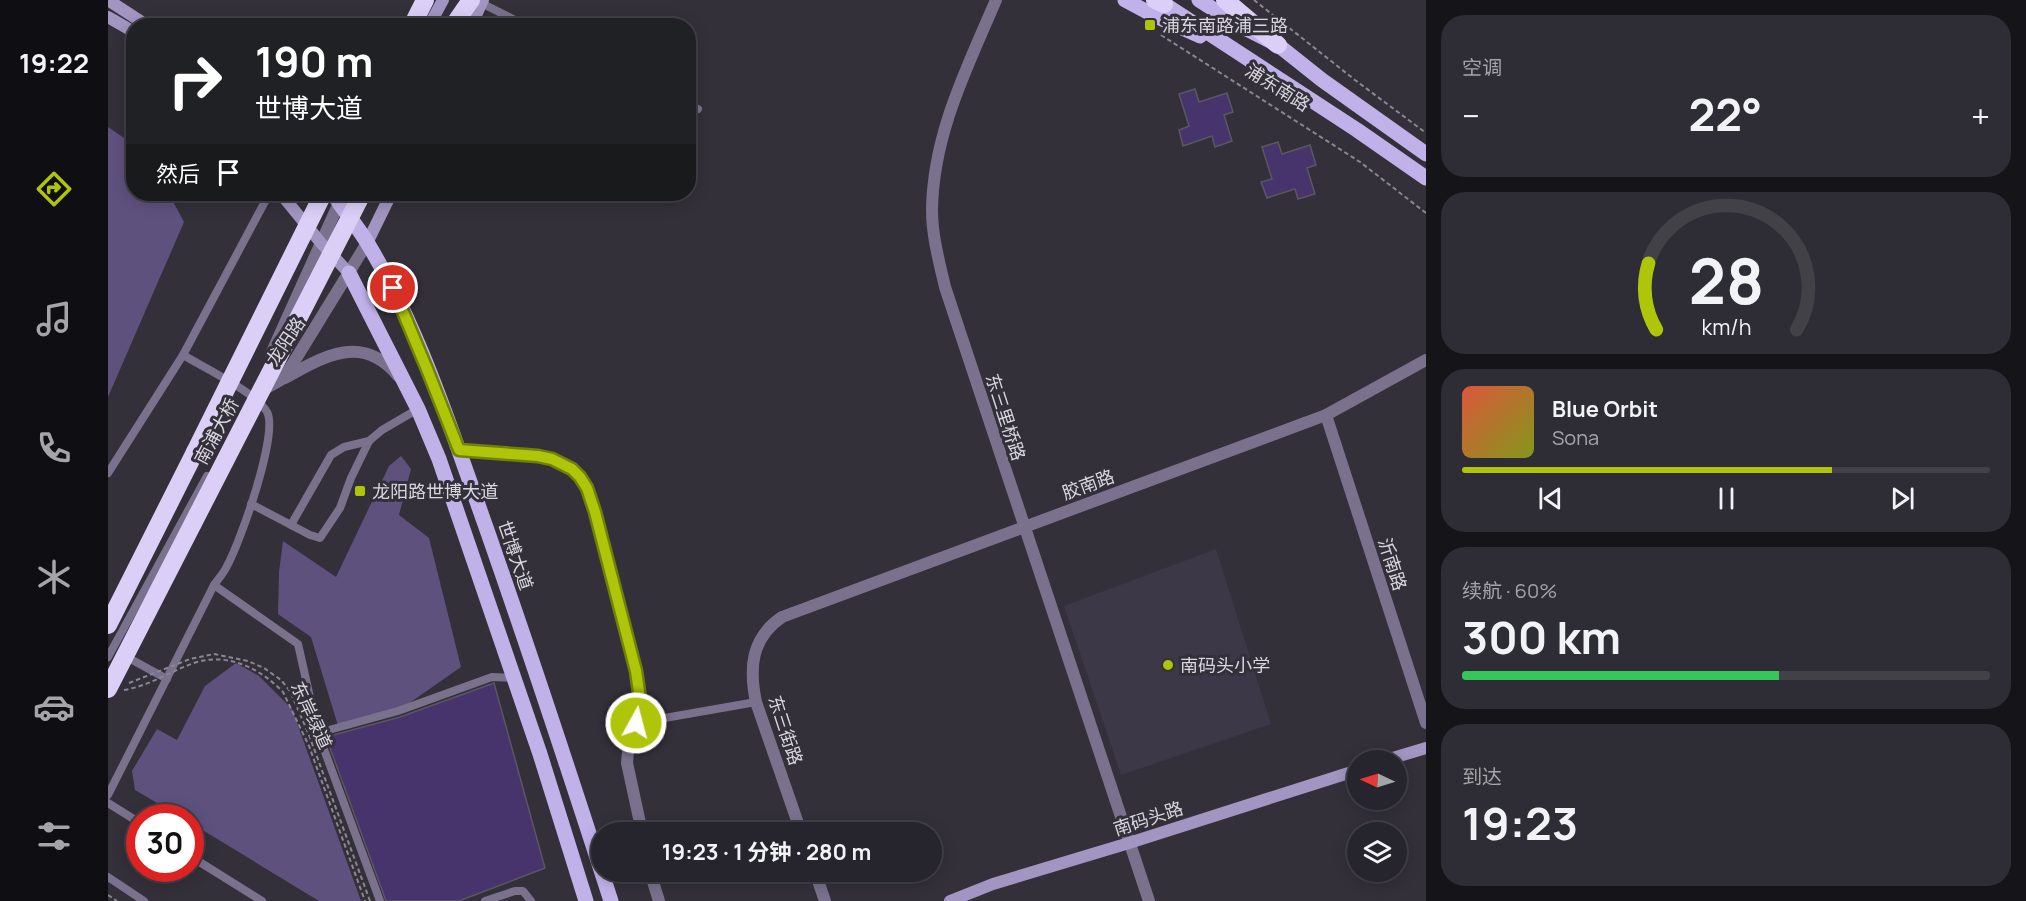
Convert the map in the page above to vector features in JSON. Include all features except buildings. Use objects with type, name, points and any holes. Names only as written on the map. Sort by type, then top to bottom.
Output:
[{"type":"highway","points":[[416,18],[425,0]]},
{"type":"highway","points":[[451,18],[459,0]]},
{"type":"highway","points":[[1225,0],[1278,45]]},
{"type":"highway","points":[[461,18],[478,1]]},
{"type":"highway","name":"南浦大桥","points":[[108,625],[320,201]]},
{"type":"highway","name":"南浦大桥","points":[[118,688],[359,201]]},
{"type":"main road","name":"浦东南路","points":[[1125,0],[1242,55]]},
{"type":"main road","name":"浦东南路","points":[[1199,0],[1235,23],[1278,45],[1322,80],[1426,154]]},
{"type":"main road","name":"浦东南路","points":[[1237,0],[1249,8],[1322,80]]},
{"type":"main road","name":"浦东南路","points":[[1159,2],[1357,130],[1426,178]]},
{"type":"main road","name":"世博大道","points":[[340,201],[393,288],[459,450],[611,901]]},
{"type":"main road","points":[[349,273],[418,409],[439,459],[540,754],[586,901]]},
{"type":"street","points":[[108,0],[136,18]]},
{"type":"street","points":[[433,18],[443,0]]},
{"type":"street","name":"东三里桥路","points":[[996,0],[950,108],[940,143],[934,178],[932,211],[936,244],[945,287],[1023,528],[1149,901]]},
{"type":"street","points":[[473,18],[478,1]]},
{"type":"street","points":[[108,16],[126,27]]},
{"type":"street","points":[[287,201],[349,273]]},
{"type":"street","name":"龙阳路","points":[[252,396],[321,243],[336,201]]},
{"type":"street","name":"龙阳路","points":[[252,396],[284,378],[367,243],[388,201]]},
{"type":"street","points":[[284,378],[332,354],[364,353],[383,361],[397,374],[418,409]]},
{"type":"street","name":"胶南路","points":[[761,637],[770,625],[782,617],[1326,415],[1426,360]]},
{"type":"street","name":"沂南路","points":[[1326,415],[1426,723]]},
{"type":"street","points":[[459,450],[552,459],[572,469],[587,488],[636,671],[640,699],[636,723],[629,740],[627,763],[640,822]]},
{"type":"street","name":"东三街路","points":[[761,637],[753,668],[756,702],[798,822]]},
{"type":"street","points":[[1407,754],[1426,748]]},
{"type":"street","name":"南码头路","points":[[950,901],[993,884],[1347,774]]},
{"type":"street","points":[[653,882],[659,901]]},
{"type":"street","points":[[818,882],[825,901]]},
{"type":"lane","points":[[478,1],[511,18]]},
{"type":"lane","points":[[108,473],[183,356],[265,201]]},
{"type":"lane","points":[[108,795],[214,585],[232,557],[241,537],[265,459],[270,423],[267,412],[252,396],[183,356]]},
{"type":"lane","points":[[166,679],[109,651],[252,396]]},
{"type":"lane","points":[[251,504],[320,538],[340,508],[351,478],[369,441],[382,430],[418,409]]},
{"type":"lane","points":[[291,525],[331,455],[344,447],[369,441]]},
{"type":"lane","points":[[214,585],[298,644],[318,733],[380,901]]},
{"type":"lane","points":[[318,733],[398,711],[492,677],[514,678]]},
{"type":"lane","points":[[636,723],[756,702]]},
{"type":"lane","points":[[108,803],[126,814]]},
{"type":"lane","points":[[204,864],[262,901]]},
{"type":"lane","points":[[108,878],[144,901]]},
{"type":"lane","points":[[485,901],[515,891],[523,891],[531,901]]},
{"type":"path","points":[[1254,0],[1426,133]]},
{"type":"path","name":"浦东南路","points":[[1158,34],[1360,162],[1426,213]]},
{"type":"path","name":"东岸绿道","points":[[118,688],[190,659],[214,654],[248,660],[281,680],[290,691],[309,735],[370,901]]},
{"type":"path","points":[[118,688],[137,687],[194,663],[207,660],[226,660],[245,665],[266,676],[283,692],[309,746],[365,901]]},
{"type":"path","points":[[108,895],[117,901]]},
{"type":"shaded area","points":[[108,127],[126,139],[126,201],[173,201],[184,222],[108,397]]},
{"type":"shaded area","points":[[401,456],[411,469],[399,515],[429,538],[461,667],[398,711],[339,729],[311,637],[278,614],[279,572],[283,541],[336,577],[389,466]]},
{"type":"shaded area","name":"南码头小学","points":[[1216,549],[1271,724],[1121,775],[1064,606]]},
{"type":"shaded area","points":[[236,663],[259,676],[292,709],[361,901],[319,901],[204,831],[204,804],[159,804],[135,790],[132,771],[157,729],[177,740],[205,686]]},
{"type":"place","name":"浦东南路浦三路","points":[[1150,25]]},
{"type":"place","name":"龙阳路世博大道","points":[[360,491]]},
{"type":"place","name":"南码头小学","points":[[1168,665]]},
{"type":"route","points":[[393,288],[459,450],[552,459],[572,469],[587,488],[636,671],[640,699],[636,723]]}]
